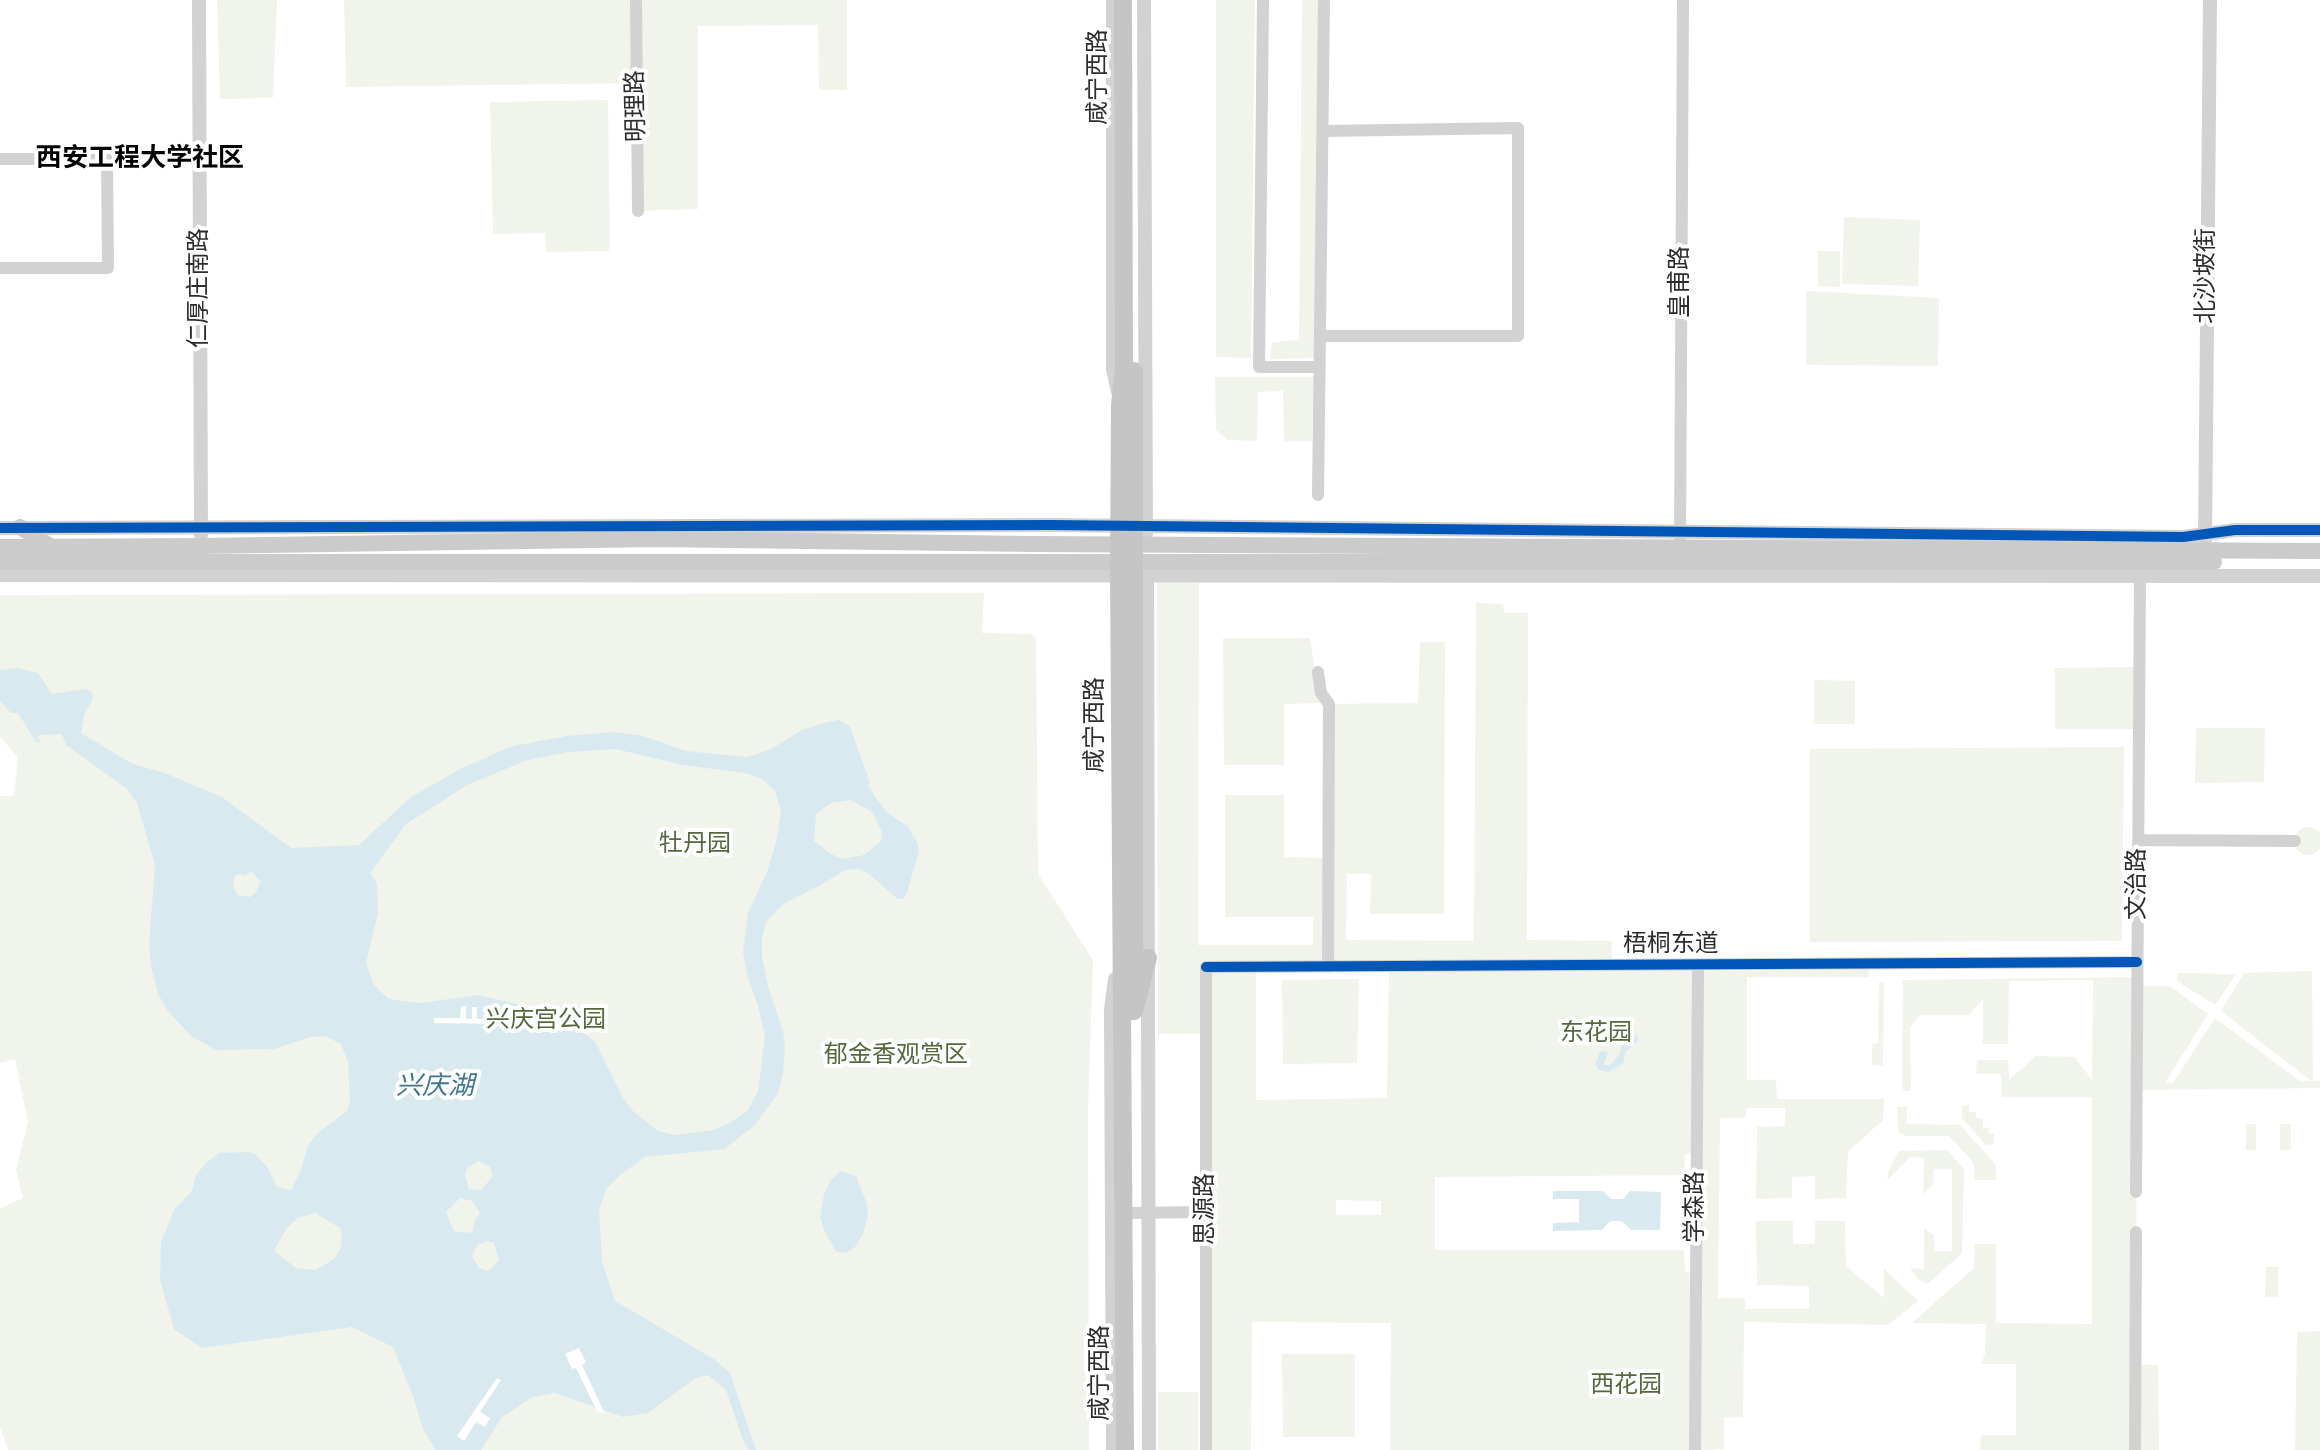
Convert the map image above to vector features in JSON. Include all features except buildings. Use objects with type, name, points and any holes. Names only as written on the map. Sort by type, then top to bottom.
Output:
[{"type":"main road","name":"咸宁西路","points":[[1123,0],[1124,367],[1120,405],[1133,552],[1120,931],[1136,1214],[1125,1450]]},
{"type":"main road","name":"咸宁西路","points":[[1133,0],[1136,1450]]},
{"type":"main road","points":[[20,527],[51,546]]},
{"type":"main road","points":[[0,562],[201,561],[656,539],[1133,552],[1680,547],[2320,551]]},
{"type":"main road","points":[[0,547],[51,546],[201,561]]},
{"type":"main road","points":[[1680,547],[2320,562]]},
{"type":"main road","points":[[1134,1011],[1148,958]]},
{"type":"street","name":"仁厚庄南路","points":[[199,0],[201,561]]},
{"type":"street","name":"明理路","points":[[636,0],[638,211]]},
{"type":"street","points":[[1112,0],[1112,369],[1120,405]]},
{"type":"street","points":[[1144,0],[1133,552],[1148,958],[1136,1214],[1149,1450]]},
{"type":"street","points":[[1263,0],[1259,367],[1320,367]]},
{"type":"street","points":[[1318,495],[1324,0]]},
{"type":"street","name":"皇甫路","points":[[1680,547],[1683,0]]},
{"type":"street","name":"北沙坡街","points":[[2205,551],[2210,0]]},
{"type":"street","points":[[1320,336],[1518,336],[1518,128],[1323,131]]},
{"type":"street","points":[[0,159],[107,159],[108,268],[0,268]]},
{"type":"street","points":[[0,528],[201,527],[1133,552],[1680,547],[2183,537],[2235,530],[2320,530]]},
{"type":"street","points":[[0,575],[201,561],[989,578],[1133,552],[1193,574],[1229,578],[2320,576]]},
{"type":"street","name":"文治路","points":[[2136,1192],[2140,577]]},
{"type":"street","points":[[1318,672],[1321,693],[1329,704],[1328,967]]},
{"type":"street","points":[[2138,840],[2295,841]]},
{"type":"street","points":[[1113,1450],[1111,1010],[1120,931]]},
{"type":"street","name":"梧桐东道","points":[[1206,967],[2137,962]]},
{"type":"street","name":"学森路","points":[[1695,1450],[1698,965]]},
{"type":"street","name":"思源路","points":[[1206,967],[1206,1450]]},
{"type":"street","points":[[1136,1214],[1206,1212]]},
{"type":"street","points":[[2135,1450],[2136,1232]]},
{"type":"green space","points":[[217,0],[277,0],[273,98],[220,99]]},
{"type":"green space","points":[[344,0],[636,0],[636,83],[346,87]]},
{"type":"green space","points":[[638,0],[847,0],[847,90],[819,90],[818,25],[698,26],[698,209],[638,211]]},
{"type":"green space","points":[[1216,0],[1255,0],[1251,358],[1216,357]]},
{"type":"green space","points":[[1302,0],[1324,0],[1320,358],[1270,359],[1272,342],[1299,340]]},
{"type":"green space","points":[[608,100],[610,251],[546,252],[545,233],[493,234],[490,102]]},
{"type":"green space","points":[[1844,217],[1920,220],[1918,286],[1842,284]]},
{"type":"green space","points":[[1818,251],[1840,251],[1840,287],[1818,286]]},
{"type":"green space","points":[[1806,291],[1939,298],[1938,366],[1806,365]]},
{"type":"green space","points":[[1215,377],[1314,377],[1312,441],[1284,441],[1283,391],[1258,392],[1257,441],[1228,440],[1216,430]]},
{"type":"green space","points":[[1157,583],[1199,583],[1198,945],[1313,945],[1313,917],[1225,917],[1225,795],[1284,795],[1284,857],[1327,858],[1329,704],[1418,703],[1420,642],[1445,642],[1444,914],[1370,914],[1371,874],[1347,874],[1346,940],[1474,941],[1476,603],[1503,604],[1504,613],[1528,613],[1527,940],[1612,941],[1611,965],[1698,965],[1698,971],[1869,970],[1869,977],[1747,977],[1747,1080],[1776,1080],[1777,1099],[1884,1099],[1883,1120],[1848,1152],[1846,1198],[1815,1199],[1815,1176],[1792,1177],[1792,1198],[1756,1199],[1757,1127],[1785,1126],[1785,1108],[1746,1108],[1745,1118],[1720,1118],[1718,1298],[1745,1298],[1745,1309],[1809,1309],[1809,1286],[1757,1285],[1756,1221],[1793,1221],[1793,1244],[1815,1244],[1815,1221],[1845,1221],[1846,1266],[1884,1298],[1884,1269],[1918,1301],[1888,1325],[1744,1322],[1743,1417],[1724,1418],[1724,1449],[1695,1450],[1390,1450],[1391,1323],[1252,1322],[1251,1450],[1206,1450],[1205,1034],[1158,1034]],"holes":[[[1256,967],[1389,967],[1387,1098],[1256,1100]],[[1696,1150],[1696,1276],[1685,1271],[1684,1250],[1435,1250],[1435,1177],[1684,1175],[1685,1155]],[[1336,1200],[1381,1201],[1381,1215],[1336,1215]]]},
{"type":"green space","name":"兴庆宫公园","points":[[984,593],[982,633],[1031,634],[1036,639],[1038,874],[1093,960],[1088,1111],[1089,1450],[8,1450],[0,1427],[0,1209],[23,1198],[16,1170],[28,1122],[15,1059],[0,1063],[0,796],[14,796],[18,757],[0,737],[0,595]]},
{"type":"green space","points":[[1223,638],[1310,638],[1320,703],[1284,704],[1284,765],[1224,765]]},
{"type":"green space","points":[[2139,667],[2138,729],[2055,729],[2055,668]]},
{"type":"green space","points":[[1814,680],[1855,681],[1855,724],[1814,724]]},
{"type":"green space","points":[[2196,728],[2265,728],[2264,782],[2195,783]]},
{"type":"green space","points":[[2124,747],[2122,941],[1810,942],[1810,749]]},
{"type":"green space","points":[[2308,827],[2318,831],[2322,841],[2318,851],[2308,855],[2298,851],[2294,841],[2298,831]]},
{"type":"green space","points":[[2312,971],[2313,1081],[2320,1081],[2320,1088],[2137,1090],[2135,1450],[1980,1450],[1981,1435],[2016,1435],[2016,1364],[1981,1364],[1985,1354],[1986,1324],[1912,1323],[1974,1268],[1975,1244],[1996,1244],[1996,1323],[2092,1324],[2092,1097],[2002,1097],[2001,1074],[1976,1074],[1977,1060],[2008,1060],[2009,1080],[2036,1056],[2075,1057],[2092,1080],[2093,980],[2009,981],[2008,1044],[1983,1044],[1983,999],[1969,1015],[1921,1015],[1910,1027],[1911,1091],[1902,1091],[1903,980],[2137,977],[2137,986],[2170,986],[2208,1014],[2165,1083],[2173,1083],[2215,1018],[2300,1081],[2311,1081],[2221,1011],[2244,973]]},
{"type":"green space","points":[[2177,973],[2236,974],[2215,1005],[2177,981]]},
{"type":"green space","points":[[1359,979],[1357,1063],[1283,1064],[1282,980]]},
{"type":"green space","points":[[1879,982],[1884,982],[1883,1065],[1872,1065],[1872,1044],[1878,1043]]},
{"type":"green space","points":[[1969,1105],[1969,1112],[1976,1112],[1976,1118],[1983,1119],[1983,1127],[1989,1128],[1989,1134],[1994,1134],[1994,1144],[1986,1145],[1962,1118],[1962,1106]]},
{"type":"green space","points":[[1897,1107],[1907,1107],[1907,1124],[1960,1125],[1996,1165],[1996,1180],[1975,1180],[1974,1163],[1949,1136],[1905,1136],[1898,1131]]},
{"type":"green space","points":[[2246,1124],[2256,1124],[2256,1150],[2246,1150]]},
{"type":"green space","points":[[2280,1124],[2291,1124],[2291,1150],[2280,1150]]},
{"type":"green space","points":[[1948,1150],[1964,1170],[1962,1253],[1928,1284],[1918,1279],[1910,1268],[1924,1269],[1924,1228],[1934,1235],[1935,1251],[1952,1251],[1952,1169],[1934,1169],[1933,1185],[1923,1194],[1924,1158],[1910,1157],[1887,1180],[1899,1151]]},
{"type":"green space","points":[[2266,1267],[2278,1267],[2278,1297],[2265,1297]]},
{"type":"green space","points":[[2320,1331],[2320,1450],[2295,1450],[2297,1332]]},
{"type":"green space","points":[[1282,1354],[1355,1354],[1355,1437],[1283,1437]]},
{"type":"green space","points":[[2141,1365],[2158,1365],[2159,1450],[2141,1450]]},
{"type":"green space","points":[[1158,1392],[1198,1392],[1198,1450],[1158,1450]]},
{"type":"water","name":"兴庆湖","points":[[17,668],[38,673],[52,694],[85,689],[92,692],[93,699],[85,712],[81,733],[133,764],[165,773],[222,797],[291,848],[359,845],[411,797],[462,768],[512,746],[567,736],[614,732],[643,736],[686,751],[747,757],[769,750],[802,730],[824,723],[839,720],[850,727],[870,783],[868,785],[887,812],[908,827],[917,842],[919,851],[907,893],[903,899],[898,899],[869,874],[858,869],[845,870],[782,905],[766,922],[762,939],[768,986],[783,1031],[785,1048],[778,1093],[754,1126],[724,1149],[645,1157],[607,1188],[599,1209],[602,1261],[615,1301],[714,1359],[730,1373],[756,1450],[749,1450],[743,1440],[726,1390],[708,1375],[696,1378],[648,1413],[623,1417],[555,1393],[533,1397],[502,1417],[481,1450],[436,1450],[423,1429],[393,1347],[352,1327],[202,1348],[174,1329],[160,1280],[161,1242],[174,1210],[192,1191],[196,1175],[220,1153],[248,1152],[255,1154],[268,1168],[277,1187],[291,1190],[308,1145],[318,1133],[347,1111],[350,1101],[348,1062],[341,1044],[325,1036],[311,1037],[274,1049],[216,1050],[191,1036],[168,1011],[158,994],[151,967],[149,944],[155,865],[137,803],[126,788],[66,745],[62,734],[40,735],[41,743],[36,742],[18,713],[11,713],[0,701],[0,670]],"holes":[[[616,749],[682,765],[745,773],[762,779],[775,791],[781,811],[776,842],[767,872],[748,913],[743,952],[765,1037],[758,1091],[748,1110],[730,1123],[713,1130],[675,1135],[658,1131],[633,1111],[622,1096],[596,1043],[566,1018],[552,1012],[478,995],[420,1003],[389,999],[374,985],[366,963],[378,913],[377,883],[370,873],[406,824],[469,784],[528,760],[569,752]],[[850,800],[872,812],[882,832],[881,841],[864,855],[842,859],[831,854],[814,841],[816,814],[831,803]],[[252,872],[261,882],[250,897],[238,895],[233,887],[235,876],[245,876]],[[479,1161],[490,1167],[493,1176],[481,1190],[469,1189],[465,1175],[467,1168]],[[460,1198],[472,1201],[480,1213],[473,1231],[454,1231],[446,1212]],[[315,1213],[340,1228],[340,1250],[334,1259],[316,1270],[296,1268],[274,1251],[286,1229],[298,1218]],[[488,1241],[494,1243],[499,1260],[489,1271],[479,1268],[472,1256],[477,1245]]]},
{"type":"water","points":[[1628,1033],[1637,1035],[1638,1041],[1626,1052],[1623,1064],[1608,1072],[1599,1070],[1595,1065],[1599,1054],[1608,1052],[1604,1064],[1612,1063],[1619,1055]]},
{"type":"water","points":[[840,1171],[856,1176],[868,1215],[863,1234],[855,1247],[846,1253],[837,1252],[834,1248],[820,1217],[824,1194]]},
{"type":"water","points":[[1553,1191],[1603,1191],[1611,1199],[1623,1199],[1630,1191],[1661,1192],[1660,1230],[1631,1230],[1622,1221],[1610,1221],[1602,1230],[1553,1231],[1553,1223],[1579,1222],[1579,1199],[1553,1199]]},
{"type":"pier","points":[[461,1006],[466,1006],[466,1019],[472,1019],[472,1007],[477,1007],[477,1019],[502,1019],[502,1024],[434,1023],[434,1018],[460,1018]]},
{"type":"pier","points":[[579,1348],[586,1362],[582,1365],[605,1414],[597,1411],[576,1368],[572,1369],[565,1354]]},
{"type":"pier","points":[[497,1378],[501,1380],[480,1412],[490,1418],[485,1427],[476,1422],[464,1441],[457,1436]]},
{"type":"cycle path","points":[[0,528],[1051,525],[2183,537],[2235,530],[2320,530]]},
{"type":"cycle path","points":[[1206,967],[2137,962]]},
{"type":"district","name":"西安工程大学社区","points":[[140,159]]},
{"type":"park label","name":"牡丹园","points":[[695,845]]},
{"type":"park label","name":"东花园","points":[[1596,1034]]},
{"type":"park label","name":"郁金香观赏区","points":[[896,1056]]},
{"type":"park label","name":"西花园","points":[[1626,1386]]}]
